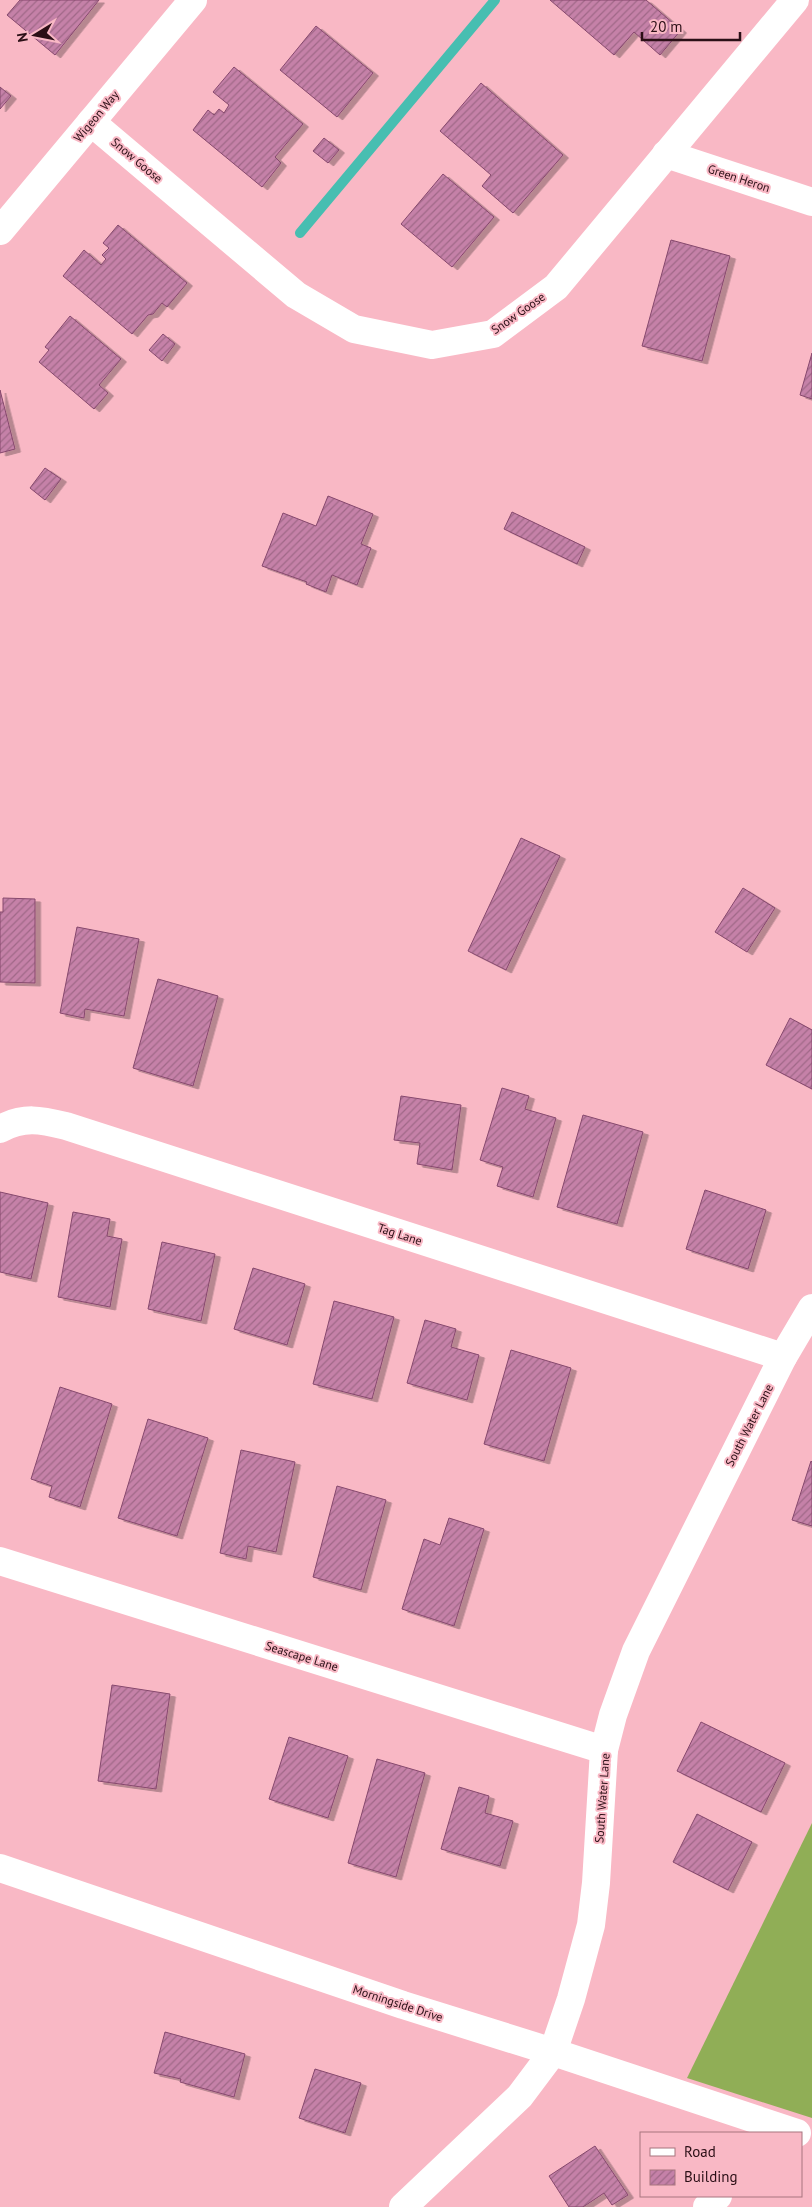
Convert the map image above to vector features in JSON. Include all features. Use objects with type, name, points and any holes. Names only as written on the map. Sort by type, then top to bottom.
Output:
[{"type":"street","name":"Wigeon Way","points":[[0,231],[193,0]]},
{"type":"street","name":"Snow Goose","points":[[91,122],[296,295],[354,329],[432,345],[493,334],[556,287],[795,0]]},
{"type":"street","name":"Green Heron","points":[[666,154],[812,202]]},
{"type":"street","name":"Tag Lane","points":[[8,1125],[40,1120],[66,1126],[783,1357]]},
{"type":"street","name":"South Water Lane","points":[[403,2207],[520,2096],[553,2052],[571,1999],[591,1926],[596,1883],[604,1750],[624,1680],[636,1651],[783,1357],[812,1308]]},
{"type":"street","name":"Seascape Lane","points":[[0,1562],[604,1750]]},
{"type":"street","name":"Morningside Drive","points":[[0,1868],[403,2005],[553,2052],[770,2129],[790,2132]]},
{"type":"street","points":[[707,2207],[717,2197]]},
{"type":"green space","points":[[812,1823],[812,2118],[687,2078]]},
{"type":"building","points":[[20,0],[99,0],[55,55],[7,15]]},
{"type":"building","points":[[550,0],[646,0],[681,30],[660,55],[634,32],[614,55]]},
{"type":"building","points":[[316,26],[373,73],[337,117],[280,70]]},
{"type":"building","points":[[234,67],[303,124],[275,157],[281,163],[262,187],[193,130],[208,110],[214,115],[219,109],[224,113],[229,105],[213,92]]},
{"type":"building","points":[[481,83],[563,155],[513,213],[482,186],[491,175],[440,131]]},
{"type":"building","points":[[0,87],[11,96],[0,109]]},
{"type":"building","points":[[324,138],[339,150],[328,163],[313,151]]},
{"type":"building","points":[[443,174],[494,217],[452,267],[401,224]]},
{"type":"building","points":[[118,225],[187,283],[167,307],[162,303],[153,314],[148,315],[132,334],[63,276],[84,250],[101,265],[106,259],[102,255],[109,248],[103,243]]},
{"type":"building","points":[[671,240],[730,256],[702,361],[642,346]]},
{"type":"building","points":[[70,316],[121,359],[99,385],[108,393],[94,409],[39,362],[49,350],[45,347]]},
{"type":"building","points":[[163,334],[175,344],[162,361],[149,350]]},
{"type":"building","points":[[812,353],[812,399],[800,395]]},
{"type":"building","points":[[0,390],[15,449],[0,453]]},
{"type":"building","points":[[45,468],[61,479],[45,500],[30,488]]},
{"type":"building","points":[[328,496],[373,514],[361,544],[371,548],[357,585],[332,575],[326,592],[306,584],[307,582],[262,566],[283,513],[316,526]]},
{"type":"building","points":[[512,512],[585,547],[577,564],[504,529]]},
{"type":"building","points":[[521,838],[560,856],[506,970],[468,951]]},
{"type":"building","points":[[743,888],[775,908],[747,952],[715,932]]},
{"type":"building","points":[[3,898],[35,899],[35,983],[0,982],[0,912],[3,912]]},
{"type":"building","points":[[77,927],[139,939],[124,1016],[85,1009],[84,1018],[60,1013]]},
{"type":"building","points":[[158,979],[218,996],[193,1086],[133,1068]]},
{"type":"building","points":[[790,1018],[812,1030],[812,1089],[766,1065]]},
{"type":"building","points":[[502,1088],[529,1096],[525,1109],[556,1118],[533,1197],[497,1186],[503,1167],[480,1160]]},
{"type":"building","points":[[401,1096],[461,1105],[452,1170],[417,1164],[420,1143],[394,1140]]},
{"type":"building","points":[[583,1115],[643,1132],[617,1224],[557,1207]]},
{"type":"building","points":[[705,1190],[766,1210],[748,1269],[686,1249]]},
{"type":"building","points":[[0,1192],[48,1203],[31,1279],[0,1272]]},
{"type":"building","points":[[73,1212],[110,1219],[107,1236],[122,1239],[110,1307],[58,1297]]},
{"type":"building","points":[[162,1242],[215,1254],[201,1321],[148,1309]]},
{"type":"building","points":[[253,1268],[305,1284],[287,1345],[234,1329]]},
{"type":"building","points":[[334,1301],[394,1317],[372,1399],[313,1384]]},
{"type":"building","points":[[425,1320],[456,1329],[451,1347],[479,1355],[467,1400],[407,1383]]},
{"type":"building","points":[[511,1350],[571,1368],[544,1461],[484,1444]]},
{"type":"building","points":[[60,1387],[112,1404],[80,1507],[49,1497],[52,1486],[31,1479]]},
{"type":"building","points":[[148,1419],[208,1438],[177,1536],[118,1518]]},
{"type":"building","points":[[241,1450],[295,1462],[276,1552],[248,1546],[246,1559],[220,1553]]},
{"type":"building","points":[[812,1462],[812,1526],[792,1520]]},
{"type":"building","points":[[337,1486],[386,1500],[361,1590],[313,1577]]},
{"type":"building","points":[[449,1518],[484,1529],[454,1626],[402,1609],[424,1539],[440,1545]]},
{"type":"building","points":[[112,1685],[170,1694],[156,1789],[98,1781]]},
{"type":"building","points":[[701,1722],[785,1763],[761,1812],[677,1771]]},
{"type":"building","points":[[289,1737],[348,1756],[328,1818],[269,1799]]},
{"type":"building","points":[[377,1759],[425,1773],[396,1877],[348,1863]]},
{"type":"building","points":[[459,1787],[489,1796],[485,1813],[513,1821],[500,1866],[441,1849]]},
{"type":"building","points":[[697,1814],[752,1842],[728,1890],[673,1862]]},
{"type":"building","points":[[165,2032],[245,2054],[234,2097],[180,2082],[181,2079],[154,2073]]},
{"type":"building","points":[[315,2069],[361,2083],[345,2133],[299,2118]]},
{"type":"building","points":[[595,2146],[628,2195],[612,2205],[604,2193],[583,2207],[569,2207],[549,2176]]},
{"type":"waterway","points":[[300,233],[495,0]]}]
